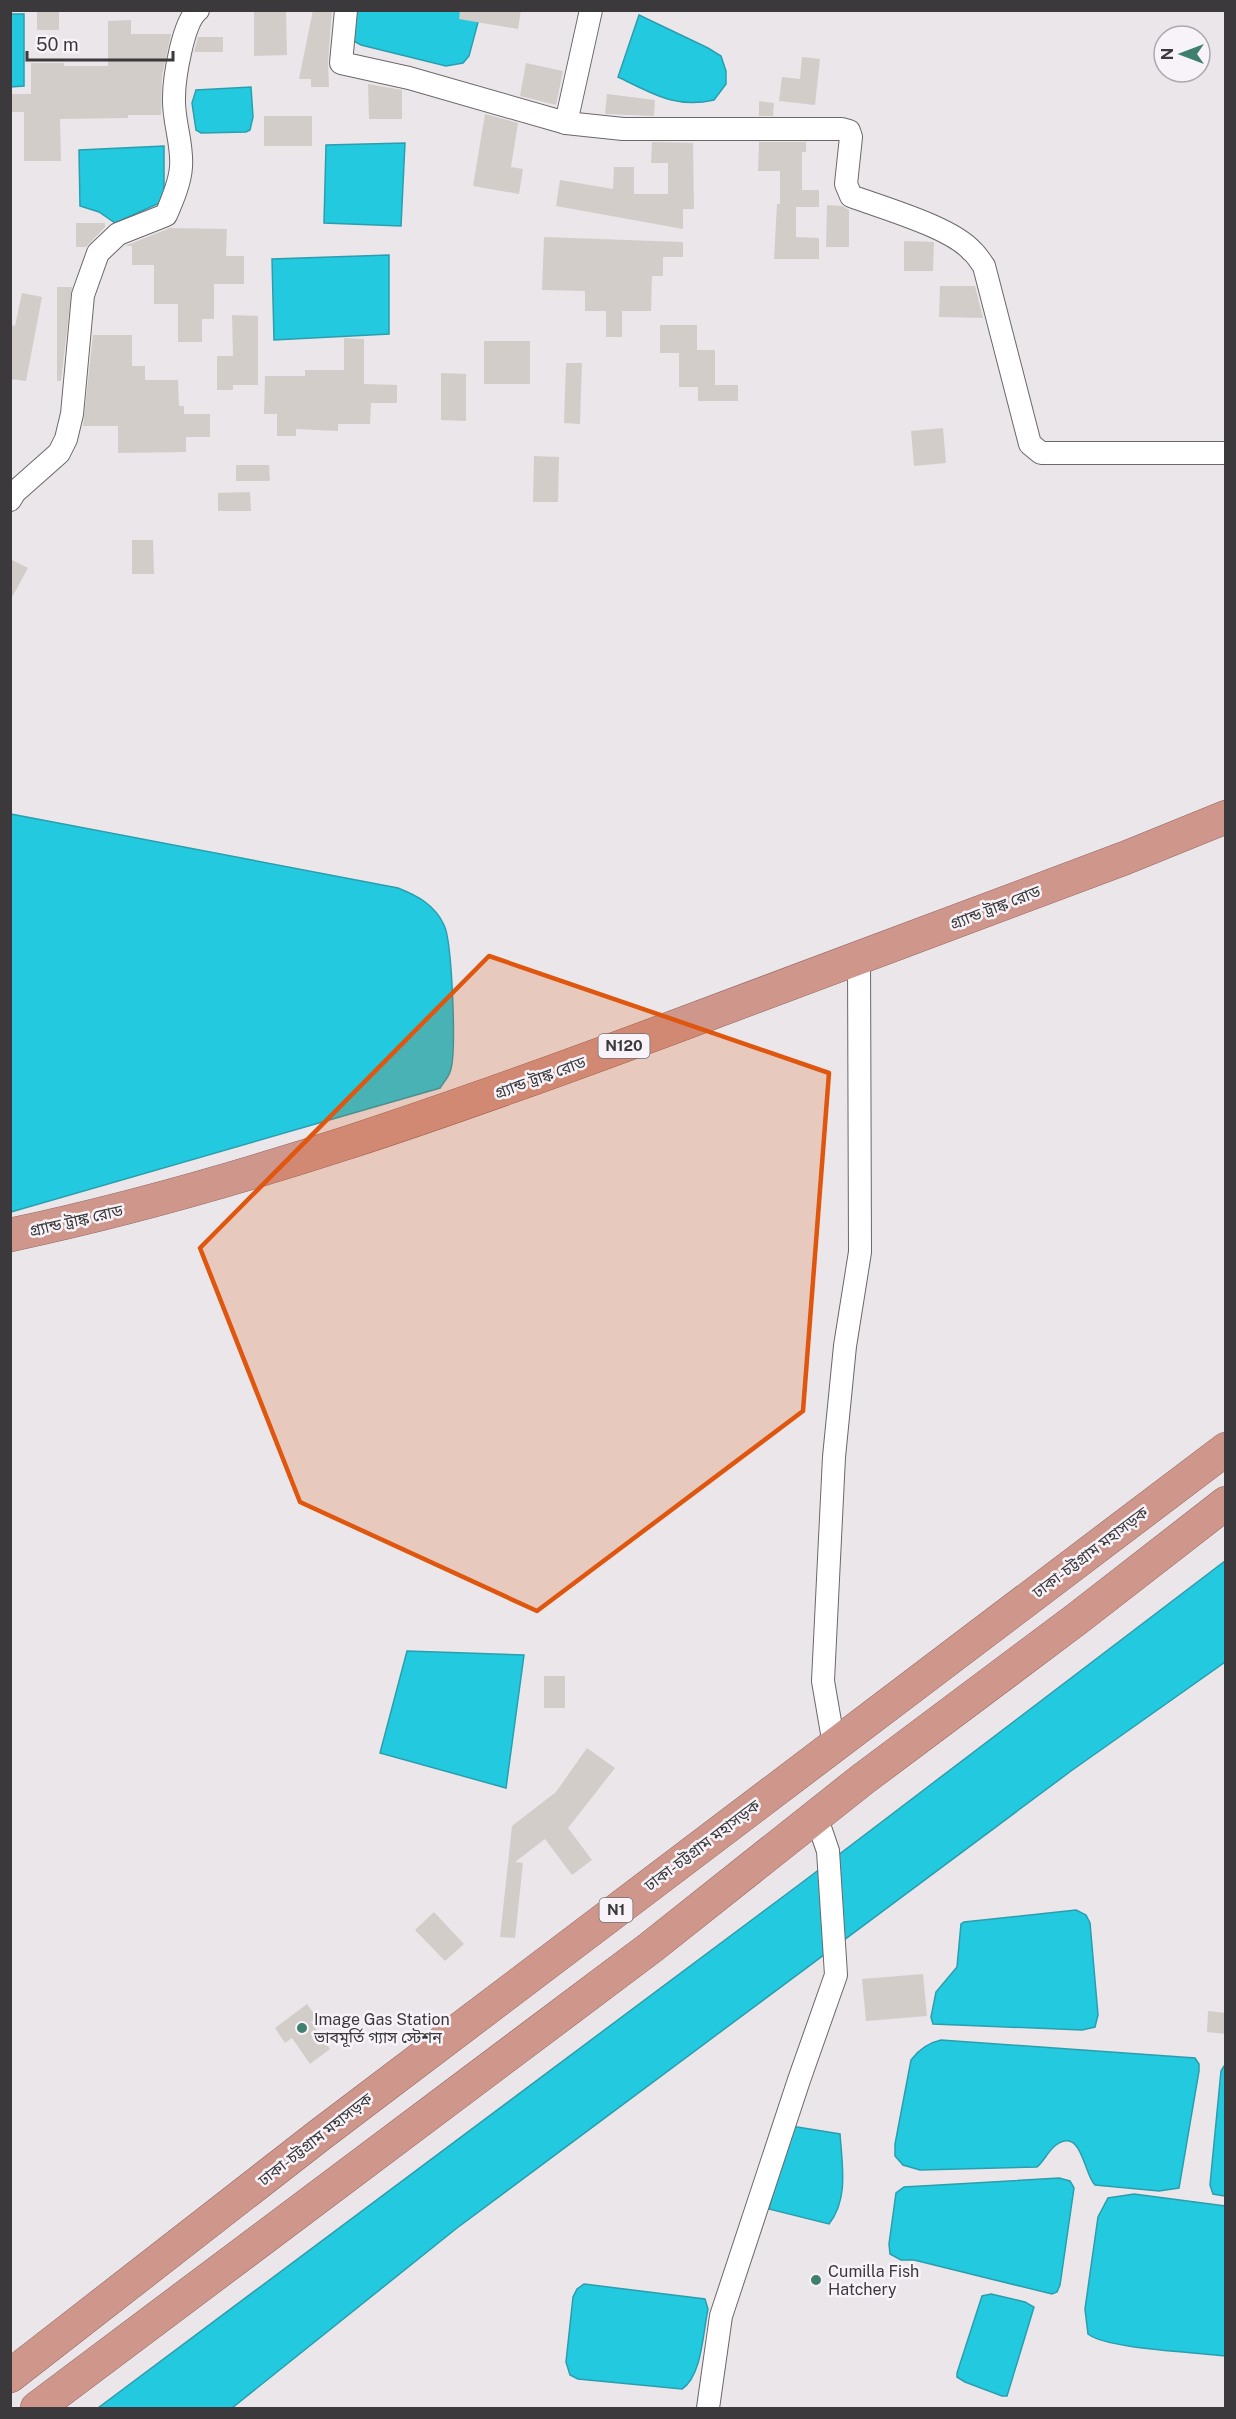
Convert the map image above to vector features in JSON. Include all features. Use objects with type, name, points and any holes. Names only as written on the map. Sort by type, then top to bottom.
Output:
[{"type":"highway","name":"গ্র্যান্ড ট্রাঙ্ক রোড","points":[[10,1235],[91,1218],[303,1158],[516,1086],[1125,858],[1226,817]]},
{"type":"highway","name":"ঢাকা-চট্টগ্রাম মহাসড়ক","points":[[10,2376],[321,2134],[1226,1449]]},
{"type":"highway","points":[[37,2409],[621,1969],[816,1816],[1226,1503]]},
{"type":"street","points":[[10,500],[15,492],[59,453],[66,438],[72,414],[83,294],[98,253],[118,234],[166,215],[172,201],[182,166],[174,98],[183,37],[189,21],[198,10]]},
{"type":"street","points":[[346,10],[341,63],[409,78],[566,123],[623,129],[842,129],[849,131],[851,137],[846,184],[852,196],[956,238],[972,249],[984,266],[1030,444],[1034,449],[1041,453],[1226,453]]},
{"type":"street","points":[[566,123],[591,10]]},
{"type":"street","points":[[834,1745],[823,1681],[834,1457],[845,1346],[861,1252],[859,958]]},
{"type":"street","points":[[708,2409],[722,2316],[836,1975],[828,1851],[816,1816]]},
{"type":"highlighted area","points":[[489,956],[829,1073],[803,1411],[537,1611],[300,1502],[200,1248]]},
{"type":"water","points":[[356,11],[481,11],[469,56],[463,63],[446,66],[361,45],[354,41]]},
{"type":"water","points":[[11,14],[24,14],[24,86],[11,87]]},
{"type":"water","points":[[639,15],[721,56],[726,71],[726,84],[714,100],[675,101],[653,94],[618,77]]},
{"type":"water","points":[[251,87],[253,117],[250,130],[201,133],[196,130],[192,103],[196,90]]},
{"type":"water","points":[[405,143],[401,226],[324,223],[326,145]]},
{"type":"water","points":[[164,146],[164,201],[115,223],[99,212],[80,206],[79,150]]},
{"type":"water","points":[[389,255],[389,334],[274,340],[272,259]]},
{"type":"water","points":[[11,814],[398,888],[419,898],[436,912],[447,935],[453,1022],[452,1061],[448,1076],[440,1088],[11,1212]]},
{"type":"water","points":[[1225,1561],[1225,1662],[1071,1771],[457,2228],[232,2408],[98,2408],[804,1881]]},
{"type":"water","points":[[407,1651],[524,1655],[506,1788],[380,1753]]},
{"type":"water","points":[[1076,1910],[1086,1915],[1090,1923],[1098,2015],[1095,2027],[1082,2030],[933,2024],[931,2017],[936,1992],[957,1967],[961,1924]]},
{"type":"water","points":[[941,2040],[1195,2058],[1199,2064],[1199,2071],[1179,2188],[1159,2191],[1095,2185],[1077,2147],[1072,2142],[1065,2141],[1053,2147],[1037,2167],[920,2170],[903,2165],[895,2156],[895,2144],[911,2060],[924,2047]]},
{"type":"water","points":[[1226,2066],[1225,2196],[1213,2194],[1210,2185],[1221,2071]]},
{"type":"water","points":[[791,2126],[840,2134],[842,2192],[829,2224],[769,2209]]},
{"type":"water","points":[[1059,2178],[1070,2181],[1074,2188],[1060,2285],[1057,2292],[1052,2294],[914,2260],[901,2260],[890,2254],[889,2244],[896,2193],[904,2187]]},
{"type":"water","points":[[1134,2194],[1225,2206],[1225,2356],[1113,2343],[1088,2334],[1085,2309],[1098,2217],[1108,2198]]},
{"type":"water","points":[[584,2284],[705,2299],[708,2309],[701,2353],[689,2383],[682,2389],[578,2379],[570,2375],[566,2362],[573,2297],[577,2289]]},
{"type":"water","points":[[991,2294],[1025,2302],[1034,2307],[1007,2396],[965,2382],[957,2377],[982,2296]]},
{"type":"building","points":[[37,10],[59,10],[59,30],[37,30]]},
{"type":"building","points":[[254,10],[286,10],[287,55],[254,56]]},
{"type":"building","points":[[313,10],[332,10],[328,62],[329,87],[311,87],[311,79],[299,79]]},
{"type":"building","points":[[460,10],[521,10],[518,29],[459,19]]},
{"type":"building","points":[[131,20],[131,34],[171,34],[162,76],[161,115],[60,119],[61,161],[24,161],[24,112],[10,112],[10,94],[31,94],[31,63],[108,66],[108,21]]},
{"type":"building","points":[[198,37],[223,37],[223,52],[194,52]]},
{"type":"building","points":[[802,57],[820,59],[815,105],[779,101],[782,77],[800,79]]},
{"type":"building","points":[[526,63],[563,71],[556,105],[520,96]]},
{"type":"building","points":[[368,84],[402,90],[402,119],[369,119]]},
{"type":"building","points":[[607,94],[655,100],[654,116],[605,114]]},
{"type":"building","points":[[759,101],[774,103],[773,116],[759,116]]},
{"type":"building","points":[[485,114],[518,123],[511,167],[523,169],[519,194],[473,186]]},
{"type":"building","points":[[264,116],[312,116],[312,146],[264,146]]},
{"type":"building","points":[[652,142],[693,143],[694,209],[683,209],[683,229],[556,206],[560,180],[613,189],[614,167],[634,167],[634,194],[668,194],[668,163],[651,163]]},
{"type":"building","points":[[759,142],[806,142],[806,152],[802,152],[802,190],[819,190],[819,207],[796,207],[796,237],[819,238],[819,259],[774,259],[777,204],[780,204],[780,171],[758,171]]},
{"type":"building","points":[[827,205],[842,206],[849,210],[849,247],[826,247]]},
{"type":"building","points":[[76,223],[105,223],[105,227],[86,247],[76,247]]},
{"type":"building","points":[[170,228],[227,229],[226,256],[244,256],[244,284],[214,284],[214,319],[202,319],[202,342],[178,342],[178,304],[154,304],[154,265],[132,265],[132,246],[125,246]]},
{"type":"building","points":[[544,237],[683,242],[683,257],[663,257],[663,276],[652,276],[651,311],[622,311],[622,337],[606,337],[606,311],[585,311],[585,291],[542,290]]},
{"type":"building","points":[[904,241],[934,242],[933,271],[904,271]]},
{"type":"building","points":[[940,286],[975,286],[983,318],[939,317]]},
{"type":"building","points":[[57,287],[72,287],[61,381],[57,381]]},
{"type":"building","points":[[22,293],[42,297],[26,381],[10,379],[10,325],[15,326]]},
{"type":"building","points":[[232,315],[258,316],[258,385],[233,385],[233,390],[217,390],[217,356],[233,356]]},
{"type":"building","points":[[660,325],[697,325],[697,350],[715,350],[715,385],[738,385],[738,401],[698,401],[698,387],[679,387],[679,353],[660,353]]},
{"type":"building","points":[[93,335],[132,335],[132,366],[145,366],[145,380],[178,380],[179,406],[184,406],[184,414],[210,414],[210,437],[186,437],[186,452],[118,453],[118,426],[83,426]]},
{"type":"building","points":[[344,338],[364,339],[364,384],[397,385],[397,403],[371,403],[370,424],[338,424],[338,431],[296,429],[296,436],[277,436],[277,414],[264,414],[265,376],[305,376],[305,370],[344,370]]},
{"type":"building","points":[[484,341],[530,341],[530,384],[484,384]]},
{"type":"building","points":[[566,363],[582,363],[580,424],[564,423]]},
{"type":"building","points":[[441,373],[466,374],[466,421],[441,420]]},
{"type":"building","points":[[943,428],[946,463],[914,466],[911,431]]},
{"type":"building","points":[[534,456],[559,457],[558,502],[533,502]]},
{"type":"building","points":[[236,465],[269,465],[270,481],[236,481]]},
{"type":"building","points":[[250,492],[251,511],[218,511],[218,493]]},
{"type":"building","points":[[132,540],[153,540],[154,574],[132,574]]},
{"type":"building","points":[[10,559],[28,568],[10,601]]},
{"type":"building","points":[[544,1676],[565,1676],[565,1708],[544,1708]]},
{"type":"building","points":[[587,1748],[615,1768],[568,1828],[592,1860],[572,1875],[545,1839],[515,1862],[523,1863],[515,1938],[500,1937],[512,1826],[556,1792]]},
{"type":"building","points":[[434,1912],[464,1944],[445,1961],[415,1930]]},
{"type":"building","points":[[923,1974],[927,2016],[866,2021],[862,1979]]},
{"type":"building","points":[[307,2004],[317,2018],[311,2022],[330,2049],[310,2064],[292,2038],[285,2043],[275,2028]]},
{"type":"building","points":[[1208,2011],[1226,2013],[1226,2034],[1207,2032]]},
{"type":"place","name":"Image Gas Station ভাবমূর্তি গ্যাস স্টেশন","points":[[302,2028]]},
{"type":"place","name":"Cumilla Fish Hatchery","points":[[816,2280]]}]
